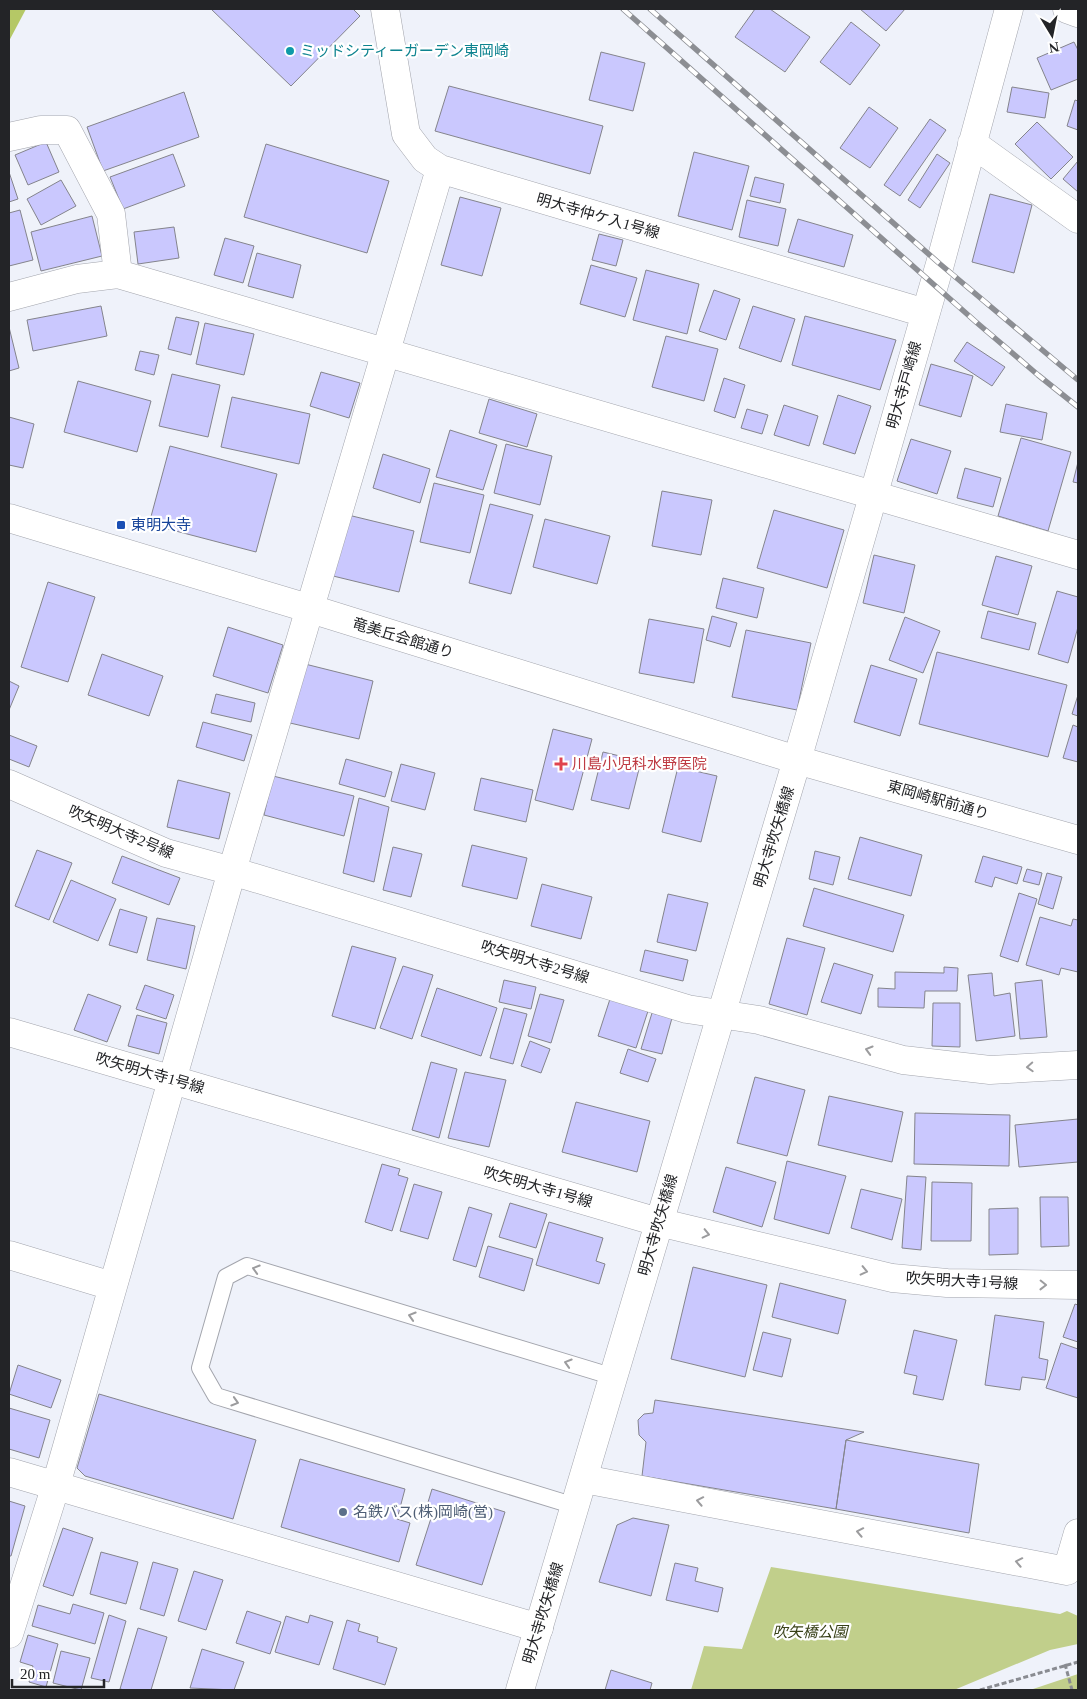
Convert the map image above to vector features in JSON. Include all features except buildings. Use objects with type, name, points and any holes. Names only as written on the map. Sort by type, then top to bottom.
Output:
[{"type":"street","name":"明大寺仲ケ入1号線","points":[[384,9],[406,134],[425,158],[440,169],[925,313]]},
{"type":"street","name":"明大寺戸崎線","points":[[797,760],[1010,9]]},
{"type":"street","points":[[1067,9],[1078,13]]},
{"type":"street","points":[[9,137],[42,130],[67,130],[112,214],[118,274]]},
{"type":"street","points":[[972,143],[1078,219]]},
{"type":"street","points":[[9,1634],[56,1485],[232,871],[440,169]]},
{"type":"street","points":[[9,298],[77,279],[118,274],[1078,555]]},
{"type":"street","name":"竜美丘会館通り","points":[[9,518],[311,609],[797,760]]},
{"type":"street","name":"東岡崎駅前通り","points":[[797,760],[1078,840]]},
{"type":"street","name":"明大寺吹矢橋線","points":[[520,1690],[797,760]]},
{"type":"street","name":"吹矢明大寺2号線","points":[[9,784],[166,853],[232,871],[687,1008],[759,1020],[903,1060],[990,1070],[1078,1065]]},
{"type":"street","name":"吹矢明大寺1号線","points":[[9,1032],[658,1222],[892,1278],[947,1283],[1078,1285]]},
{"type":"street","points":[[9,1255],[112,1286]]},
{"type":"street","points":[[9,1472],[539,1628]]},
{"type":"street","points":[[584,1479],[1067,1571],[1078,1533]]},
{"type":"lane","points":[[575,1506],[216,1396],[200,1368],[226,1276],[247,1266],[614,1377]]},
{"type":"path","points":[[980,1690],[1065,1664],[1078,1662]]},
{"type":"path","points":[[1065,1664],[1072,1690]]},
{"type":"green space","points":[[9,9],[26,9],[9,41]]},
{"type":"green space","name":"吹矢橋公園","points":[[771,1567],[1060,1614],[1067,1611],[1078,1616],[1078,1644],[1050,1650],[954,1690],[691,1690],[704,1646],[742,1649]]},
{"type":"green space","points":[[1078,1674],[1078,1690],[1030,1690]]},
{"type":"railway","points":[[623,9],[976,322],[1078,407]]},
{"type":"railway","points":[[650,9],[940,264],[1078,380]]},
{"type":"place","name":"ミッドシティーガーデン東岡崎","points":[[290,51]]},
{"type":"place","name":"東明大寺","points":[[121,525]]},
{"type":"place","name":"川島小児科水野医院","points":[[561,764]]},
{"type":"place","name":"名鉄バス(株)岡崎(営)","points":[[343,1512]]}]
